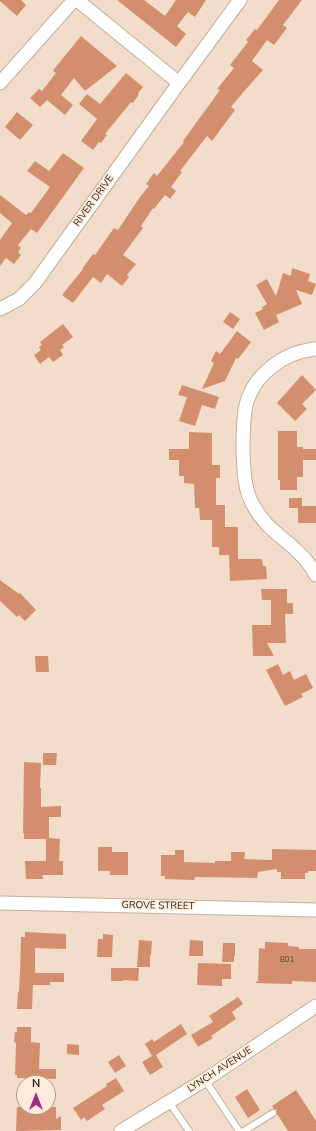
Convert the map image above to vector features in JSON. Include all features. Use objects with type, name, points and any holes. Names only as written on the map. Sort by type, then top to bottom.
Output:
[{"type":"street","points":[[0,83],[74,0]]},
{"type":"street","points":[[77,0],[179,83]]},
{"type":"street","name":"RIVER DRIVE","points":[[0,309],[19,299],[35,283],[240,0]]},
{"type":"street","points":[[316,349],[303,351],[283,359],[274,364],[262,376],[248,400],[244,418],[243,436],[245,482],[253,504],[266,524],[298,551],[316,575]]},
{"type":"street","name":"GROVE STREET","points":[[0,903],[316,910]]},
{"type":"street","name":"LYNCH AVENUE","points":[[121,1131],[205,1080],[316,1006]]},
{"type":"lane","points":[[205,1080],[239,1131]]},
{"type":"lane","points":[[169,1102],[189,1131]]},
{"type":"lane","points":[[244,1131],[273,1113]]},
{"type":"building","points":[[0,0],[21,0],[26,5],[17,16]]},
{"type":"building","points":[[117,0],[144,0],[165,16],[176,0],[206,0],[195,17],[188,12],[177,26],[186,34],[176,47]]},
{"type":"building","points":[[279,0],[302,0],[283,25],[287,28],[274,45],[267,40],[252,61],[263,70],[231,107],[235,110],[212,141],[207,136],[180,171],[182,172],[171,187],[176,191],[170,199],[165,195],[154,209],[153,208],[141,226],[143,228],[123,255],[136,264],[127,275],[129,277],[122,286],[107,274],[101,283],[93,277],[73,303],[62,295],[93,254],[95,255],[114,228],[118,230],[149,186],[146,184],[154,173],[157,176],[184,142],[183,141],[220,90],[217,89],[234,68],[230,65],[248,42],[246,40],[255,29],[257,30]]},
{"type":"building","points":[[81,36],[117,66],[85,91],[74,78],[61,95],[73,105],[65,115],[47,100],[40,107],[30,98],[39,89],[42,91],[56,73],[53,71],[55,68]]},
{"type":"building","points":[[126,73],[143,87],[133,103],[131,102],[105,134],[107,135],[101,143],[99,142],[93,150],[81,141],[97,119],[79,104],[87,94],[100,104]]},
{"type":"building","points":[[17,112],[33,125],[20,140],[5,127]]},
{"type":"building","points":[[63,153],[84,168],[37,233],[31,229],[18,245],[21,248],[18,252],[21,255],[14,264],[6,258],[0,266],[0,240],[12,223],[0,213],[0,195],[26,215],[29,212],[31,213],[50,187],[27,171],[35,161],[49,171]]},
{"type":"building","points":[[292,268],[310,274],[308,281],[316,284],[312,295],[296,290],[302,304],[276,315],[279,322],[264,330],[255,313],[263,309],[262,307],[267,304],[256,285],[267,279],[276,296],[283,273],[291,276]]},
{"type":"building","points":[[230,312],[240,319],[233,329],[223,322]]},
{"type":"building","points":[[63,324],[73,337],[62,345],[64,347],[60,350],[63,355],[53,362],[49,357],[40,364],[34,355],[41,350],[39,347],[42,345],[40,342]]},
{"type":"building","points":[[237,331],[251,342],[238,359],[236,358],[225,381],[202,389],[214,363],[211,361],[216,351],[220,354]]},
{"type":"building","points":[[302,375],[316,390],[302,404],[307,409],[295,421],[277,403]]},
{"type":"building","points":[[182,385],[219,397],[215,409],[202,405],[195,426],[179,421],[187,397],[178,395]]},
{"type":"building","points":[[278,431],[297,431],[297,447],[303,447],[303,449],[316,449],[316,460],[303,460],[303,477],[297,477],[297,490],[280,490],[280,480],[278,480]]},
{"type":"building","points":[[189,432],[212,433],[212,465],[220,465],[220,478],[216,478],[216,505],[225,505],[225,527],[238,527],[238,559],[262,559],[263,566],[266,566],[267,579],[230,581],[229,555],[219,555],[219,547],[212,547],[212,520],[200,520],[199,508],[195,508],[194,484],[184,483],[184,476],[179,476],[179,460],[169,460],[169,449],[189,449]]},
{"type":"building","points":[[289,498],[302,498],[302,506],[316,506],[316,523],[298,523],[298,508],[289,508]]},
{"type":"building","points":[[0,580],[19,594],[20,593],[36,610],[25,621],[19,615],[17,617],[0,601]]},
{"type":"building","points":[[261,589],[287,589],[287,603],[293,603],[293,614],[285,614],[286,643],[267,643],[274,656],[253,656],[252,625],[271,625],[271,600],[262,600]]},
{"type":"building","points":[[35,656],[48,656],[49,672],[36,672]]},
{"type":"building","points":[[278,664],[283,675],[290,671],[294,680],[306,674],[313,688],[301,694],[303,697],[285,706],[266,670]]},
{"type":"building","points":[[43,753],[57,753],[56,765],[43,765]]},
{"type":"building","points":[[24,762],[41,763],[41,807],[61,806],[61,817],[49,817],[49,838],[60,839],[59,861],[63,861],[63,875],[42,875],[43,879],[26,879],[25,861],[46,861],[46,839],[24,839]]},
{"type":"building","points":[[98,847],[112,847],[112,852],[128,852],[128,875],[110,875],[110,871],[98,871]]},
{"type":"building","points":[[272,849],[316,850],[316,871],[308,871],[308,873],[305,873],[305,879],[281,879],[281,872],[277,872],[277,869],[258,872],[257,878],[195,877],[194,880],[165,879],[165,876],[161,876],[161,855],[175,855],[175,850],[184,850],[184,862],[215,863],[215,861],[231,861],[231,852],[245,852],[244,859],[272,860]]},
{"type":"building","points":[[25,932],[66,934],[66,949],[35,948],[35,973],[64,973],[64,982],[50,982],[50,985],[33,985],[32,1009],[17,1009],[21,937],[25,937]]},
{"type":"building","points":[[103,934],[113,935],[112,957],[97,957],[98,939],[103,939]]},
{"type":"building","points":[[139,940],[152,941],[150,967],[137,967]]},
{"type":"building","points":[[190,940],[203,941],[203,956],[189,956]]},
{"type":"building","points":[[265,942],[288,943],[288,946],[299,947],[299,949],[316,949],[316,982],[292,981],[292,984],[255,983],[259,980],[259,948],[265,949]]},
{"type":"building","points":[[223,943],[235,943],[234,962],[222,962]]},
{"type":"building","points":[[198,963],[231,964],[231,979],[222,979],[222,986],[197,985]]},
{"type":"building","points":[[111,968],[139,968],[138,981],[111,981]]},
{"type":"building","points":[[238,997],[243,1004],[232,1012],[236,1019],[211,1036],[213,1038],[198,1047],[191,1035],[213,1022],[209,1016]]},
{"type":"building","points":[[181,1024],[187,1034],[156,1055],[163,1067],[150,1075],[142,1062],[152,1056],[145,1044],[152,1039],[154,1042]]},
{"type":"building","points":[[17,1027],[31,1027],[31,1042],[40,1043],[39,1069],[56,1069],[56,1075],[15,1075],[16,1043],[14,1042],[15,1032],[17,1032]]},
{"type":"building","points":[[67,1044],[79,1045],[79,1055],[67,1054]]},
{"type":"building","points":[[119,1055],[126,1066],[115,1073],[108,1062]]},
{"type":"building","points":[[116,1078],[124,1091],[102,1105],[105,1109],[87,1121],[84,1117],[81,1120],[73,1108],[107,1086],[106,1084]]},
{"type":"building","points":[[247,1089],[260,1110],[248,1118],[235,1097]]},
{"type":"building","points":[[296,1090],[316,1121],[316,1131],[288,1131],[277,1114],[277,1110],[272,1106]]},
{"type":"building","points":[[17,1115],[56,1115],[56,1119],[61,1116],[61,1130],[16,1131]]}]
